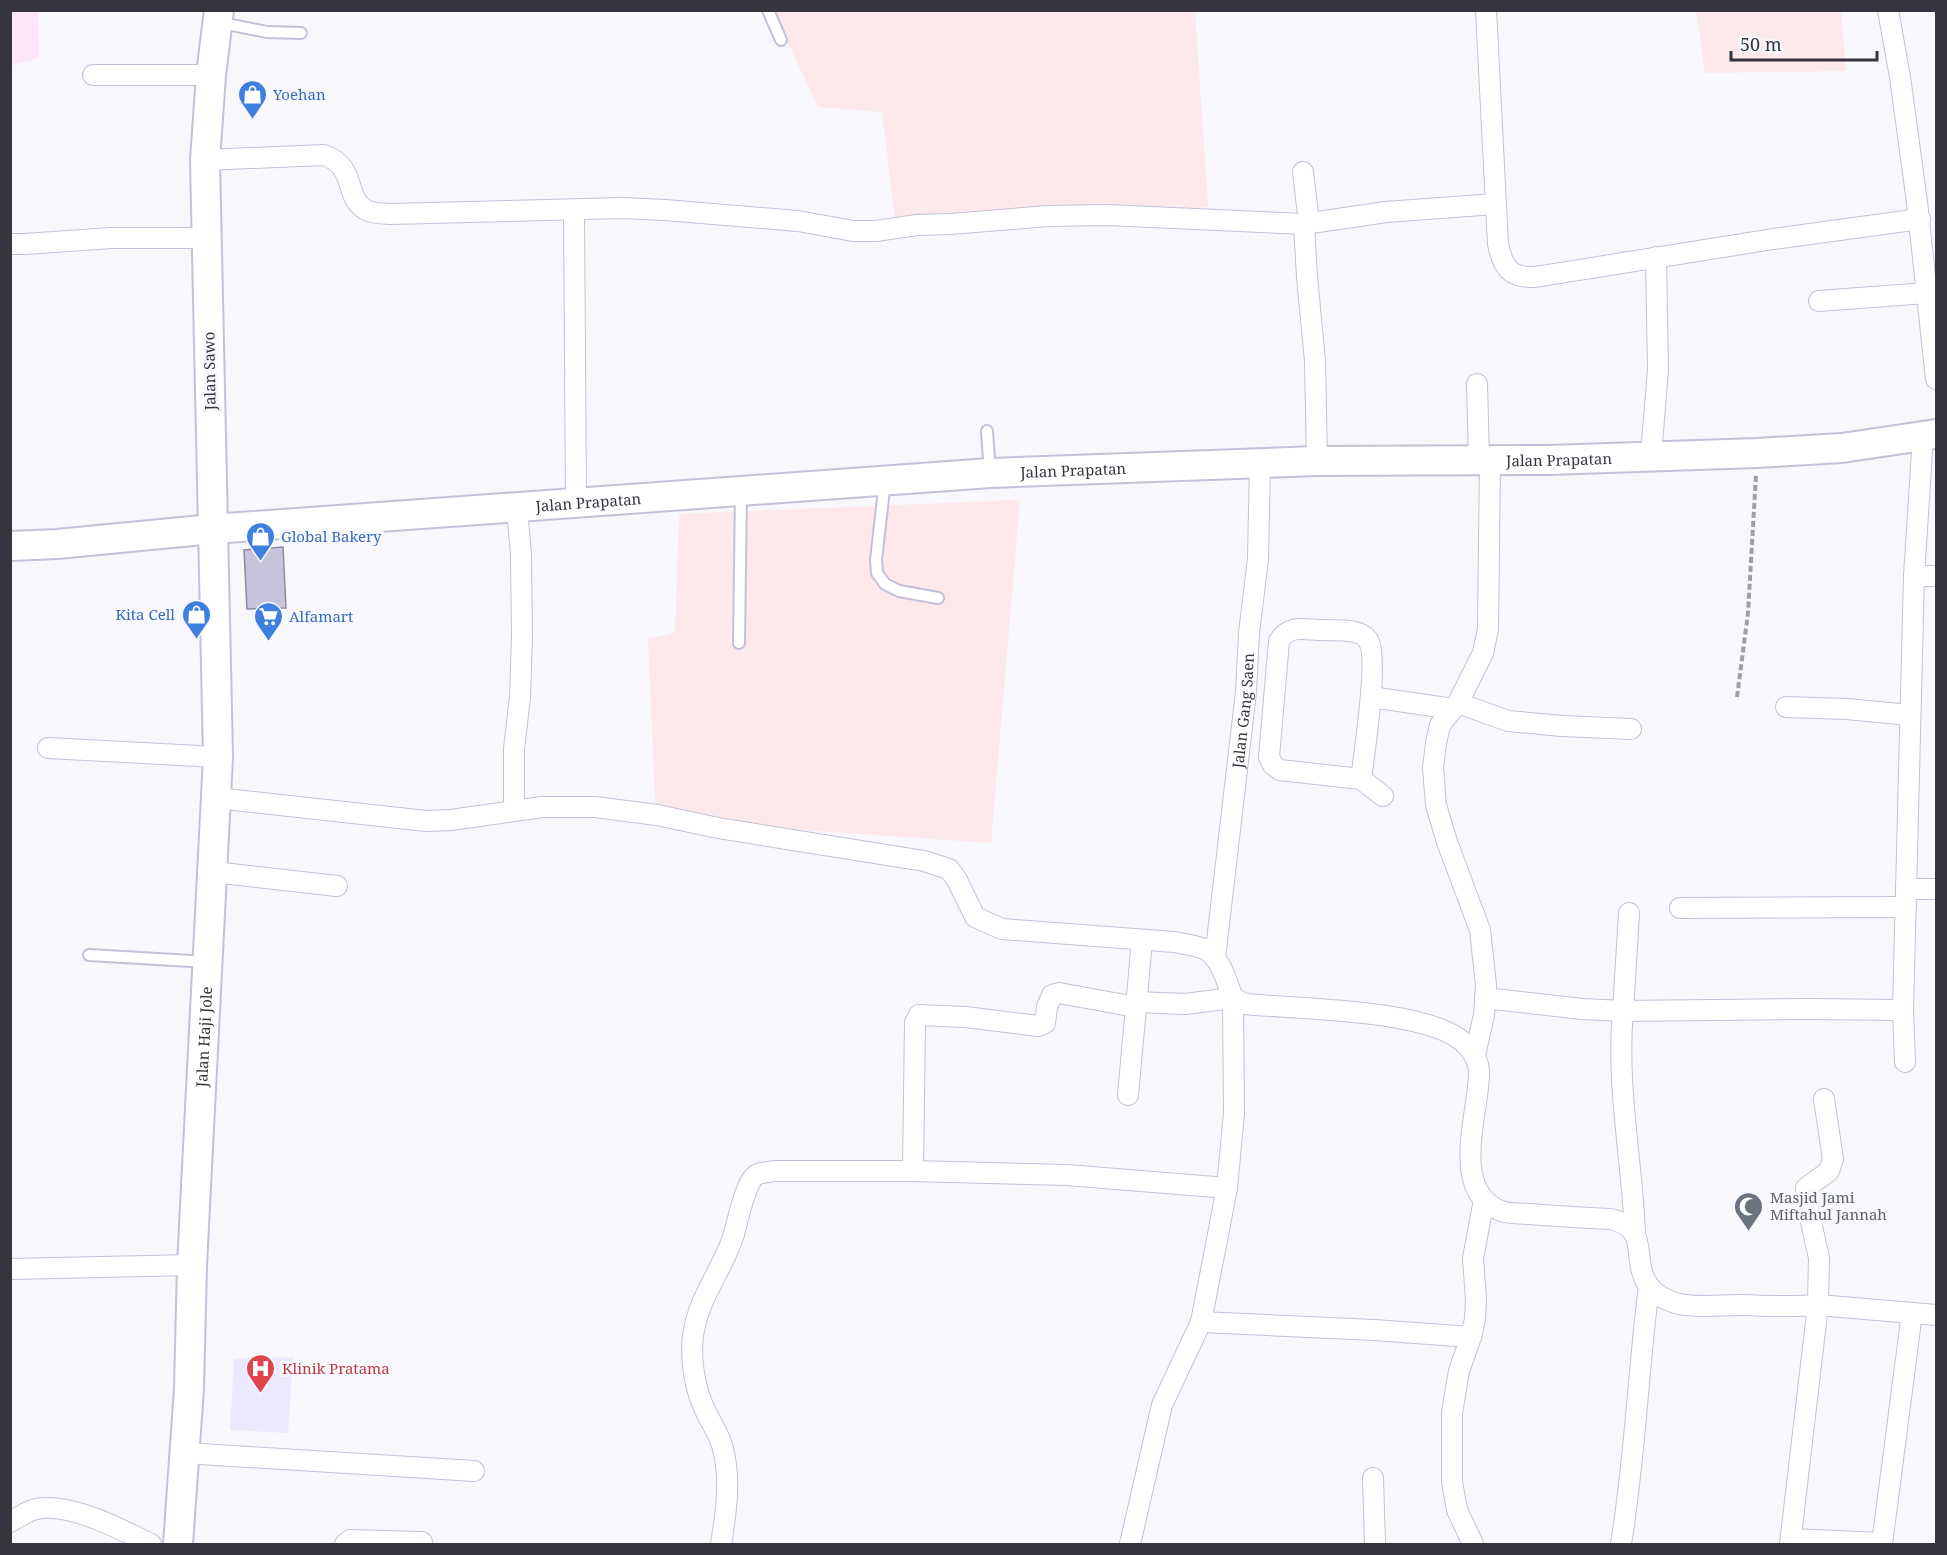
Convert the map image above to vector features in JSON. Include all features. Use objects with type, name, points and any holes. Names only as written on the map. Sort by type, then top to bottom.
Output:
[{"type":"main road","name":"Jalan Sawo","points":[[213,529],[205,160],[218,16]]},
{"type":"main road","name":"Jalan Prapatan","points":[[213,529],[990,473],[1260,463],[1549,460],[1757,453],[1842,448],[1930,435]]},
{"type":"main road","points":[[10,546],[57,544],[213,529]]},
{"type":"main road","name":"Jalan Haji Jole","points":[[178,1545],[189,1389],[192,1265],[218,757],[213,529]]},
{"type":"street","points":[[1486,10],[1495,204],[1500,252],[1507,268],[1516,276],[1535,277],[1773,239],[1924,207]]},
{"type":"street","points":[[1888,10],[1924,207],[1926,293],[1936,379]]},
{"type":"street","points":[[93,75],[211,75]]},
{"type":"street","points":[[205,160],[324,155],[336,159],[346,170],[357,204],[369,212],[390,214],[622,208],[798,221],[853,231],[1048,216],[1107,215],[1238,223],[1306,224],[1397,211],[1495,204]]},
{"type":"street","points":[[1303,172],[1306,277],[1315,361],[1317,462]]},
{"type":"street","points":[[574,211],[576,503]]},
{"type":"street","points":[[10,244],[111,237],[207,238]]},
{"type":"street","points":[[1651,455],[1658,370],[1656,257]]},
{"type":"street","points":[[1819,301],[1926,293]]},
{"type":"street","points":[[1477,384],[1484,459],[1488,629],[1483,653],[1455,706],[1440,725],[1433,768],[1436,805],[1447,842],[1480,930],[1486,985],[1475,1055],[1479,1072],[1470,1146],[1475,1182],[1484,1200],[1502,1212],[1611,1219],[1625,1223],[1635,1233]]},
{"type":"street","points":[[1905,1062],[1903,1010],[1914,576],[1930,435]]},
{"type":"street","name":"Jalan Gang Saen","points":[[1215,958],[1246,692],[1249,633],[1258,559],[1260,463]]},
{"type":"street","points":[[514,809],[514,749],[520,697],[522,636],[521,555],[517,508]]},
{"type":"street","points":[[1914,576],[1936,576]]},
{"type":"street","points":[[1361,779],[1371,696],[1372,653],[1369,640],[1359,633],[1295,629],[1284,633],[1279,641],[1270,745],[1269,757],[1273,765],[1280,770],[1361,779],[1383,796]]},
{"type":"street","points":[[1371,696],[1455,706],[1508,721],[1631,729]]},
{"type":"street","points":[[1786,707],[1847,709],[1910,715]]},
{"type":"street","points":[[48,748],[218,757]]},
{"type":"street","points":[[216,798],[426,821],[451,820],[514,809],[542,807],[595,807],[657,815],[718,828],[924,861],[949,869],[975,917],[1002,929],[1174,942],[1206,950],[1215,958],[1233,998],[1234,1113],[1227,1188],[1201,1322],[1162,1405],[1130,1545]]},
{"type":"street","points":[[213,872],[337,886]]},
{"type":"street","points":[[1680,908],[1906,898],[1936,889]]},
{"type":"street","points":[[1629,913],[1621,1064],[1629,1167],[1634,1198],[1635,1233],[1642,1269],[1649,1286],[1661,1297],[1678,1303],[1699,1306],[1798,1307],[1818,1305],[1936,1315]]},
{"type":"street","points":[[1128,1095],[1142,941]]},
{"type":"street","points":[[913,1170],[915,1023],[919,1015],[965,1017],[1038,1026],[1045,1023],[1047,1007],[1052,996],[1059,993],[1136,1004],[1185,1004],[1233,998],[1245,1004],[1391,1017],[1424,1024],[1447,1030],[1475,1055]]},
{"type":"street","points":[[1485,998],[1582,1009],[1623,1011],[1903,1010]]},
{"type":"street","points":[[1824,1099],[1833,1159],[1829,1171],[1806,1188],[1806,1199],[1819,1258],[1818,1305],[1791,1542],[1882,1544],[1911,1313]]},
{"type":"street","points":[[721,1545],[727,1478],[724,1450],[696,1384],[693,1337],[698,1312],[732,1239],[749,1183],[758,1174],[774,1171],[913,1170],[1067,1175],[1227,1188]]},
{"type":"street","points":[[1473,1545],[1457,1510],[1452,1469],[1452,1413],[1459,1371],[1471,1337],[1476,1300],[1473,1258],[1484,1200]]},
{"type":"street","points":[[10,1269],[192,1265]]},
{"type":"street","points":[[1621,1545],[1635,1443],[1642,1344],[1649,1286]]},
{"type":"street","points":[[1201,1322],[1471,1337]]},
{"type":"street","points":[[184,1453],[474,1471]]},
{"type":"street","points":[[1373,1478],[1375,1545]]},
{"type":"street","points":[[10,1522],[35,1509],[53,1508],[100,1519],[152,1545]]},
{"type":"street","points":[[345,1545],[350,1540],[423,1542]]},
{"type":"lane","points":[[768,10],[782,40]]},
{"type":"lane","points":[[218,16],[267,32],[301,33]]},
{"type":"lane","points":[[987,431],[990,473]]},
{"type":"lane","points":[[885,480],[876,560],[877,573],[885,584],[899,591],[938,598]]},
{"type":"lane","points":[[739,643],[740,490]]},
{"type":"lane","points":[[89,955],[208,962]]},
{"type":"path","points":[[1737,696],[1748,613],[1757,453]]},
{"type":"shaded area","points":[[11,10],[38,11],[39,58],[11,65]]},
{"type":"shaded area","points":[[773,11],[1195,11],[1208,207],[896,226],[882,112],[818,107]]},
{"type":"shaded area","points":[[1696,11],[1841,11],[1846,71],[1705,73]]},
{"type":"shaded area","points":[[1020,500],[991,843],[656,820],[648,639],[675,632],[679,514]]},
{"type":"shaded area","name":"Klinik Pratama","points":[[293,1357],[288,1433],[230,1430],[234,1359]]},
{"type":"building","points":[[283,547],[286,608],[247,609],[244,550]]},
{"type":"place","name":"Yoehan","points":[[252,120]]},
{"type":"place","name":"Global Bakery","points":[[260,562]]},
{"type":"place","name":"Kita Cell","points":[[196,640]]},
{"type":"place","name":"Alfamart","points":[[268,642]]},
{"type":"place","name":"Masjid Jami Miftahul Jannah","points":[[1749,1232]]},
{"type":"place","name":"Klinik Pratama","points":[[261,1394]]}]
